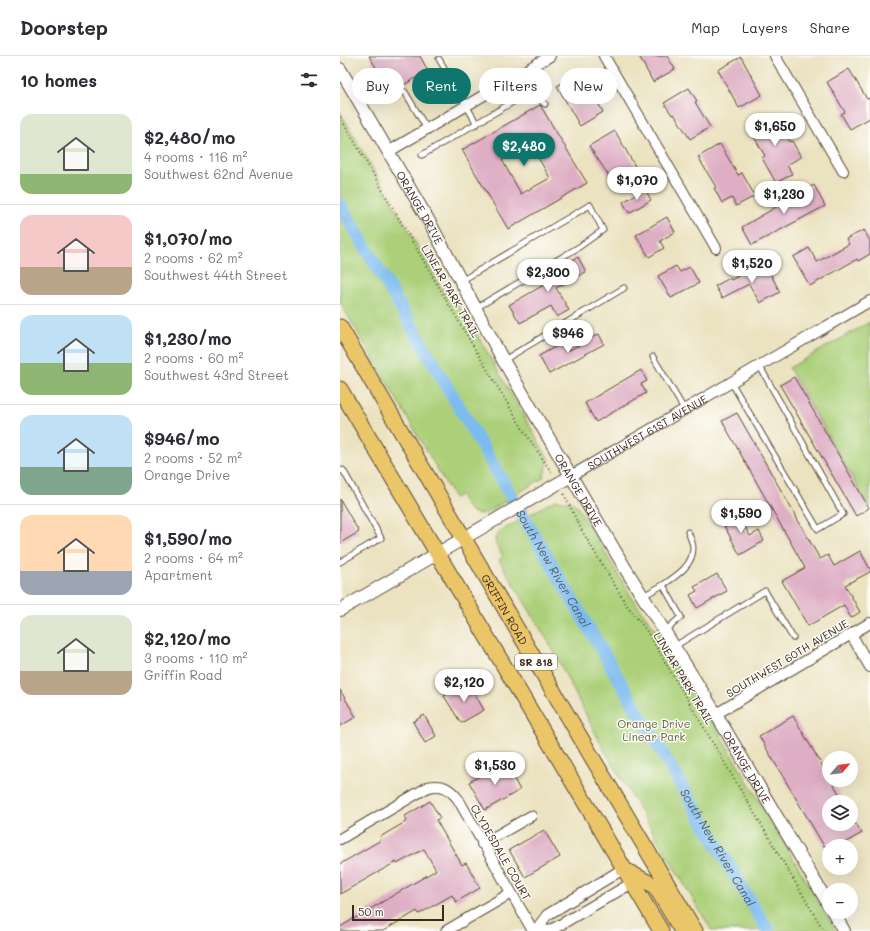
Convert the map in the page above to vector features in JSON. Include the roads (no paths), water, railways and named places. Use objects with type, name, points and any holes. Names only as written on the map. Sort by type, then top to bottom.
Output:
[{"type":"main road","name":"GRIFFIN ROAD","points":[[340,327],[695,931]]},
{"type":"main road","name":"SR 818","points":[[342,398],[437,553],[661,931]]},
{"type":"main road","points":[[623,869],[655,886],[682,931]]},
{"type":"street","points":[[388,152],[550,56]]},
{"type":"street","points":[[604,56],[716,248]]},
{"type":"street","points":[[775,56],[843,171]]},
{"type":"street","name":"ORANGE DRIVE","points":[[340,69],[430,223],[503,360],[571,476],[716,714],[822,893]]},
{"type":"street","name":"SOUTHWEST 61ST AVENUE","points":[[340,610],[870,300]]},
{"type":"street","name":"SOUTHWEST 60TH AVENUE","points":[[716,714],[870,623]]},
{"type":"street","points":[[850,634],[870,667]]},
{"type":"street","name":"CLYDESDALE COURT","points":[[340,839],[428,787],[437,785],[445,788],[451,791],[458,799],[482,844],[534,931]]},
{"type":"street","points":[[482,844],[530,816]]},
{"type":"street","points":[[534,931],[547,915],[623,869]]},
{"type":"street","points":[[542,931],[554,929],[632,883]]},
{"type":"street","points":[[446,931],[511,893]]},
{"type":"street","points":[[837,919],[844,931]]},
{"type":"lane","points":[[439,59],[477,124]]},
{"type":"lane","points":[[405,92],[426,129]]},
{"type":"lane","points":[[422,155],[510,104]]},
{"type":"lane","points":[[461,282],[590,205],[603,230],[579,247],[475,309]]},
{"type":"lane","points":[[503,360],[624,288]]},
{"type":"lane","points":[[653,357],[684,409]]},
{"type":"lane","points":[[731,382],[818,529],[843,514],[759,366]]},
{"type":"lane","points":[[340,562],[381,538],[341,469]]},
{"type":"lane","points":[[643,596],[663,585],[681,572],[691,560],[693,547],[688,532]]},
{"type":"lane","points":[[663,585],[681,617],[666,632]]},
{"type":"lane","points":[[675,646],[765,591],[793,638]]},
{"type":"waterway","name":"South New River Canal","points":[[340,204],[768,931]]},
{"type":"park label","name":"Orange Drive Linear Park","points":[[654,729]]}]
